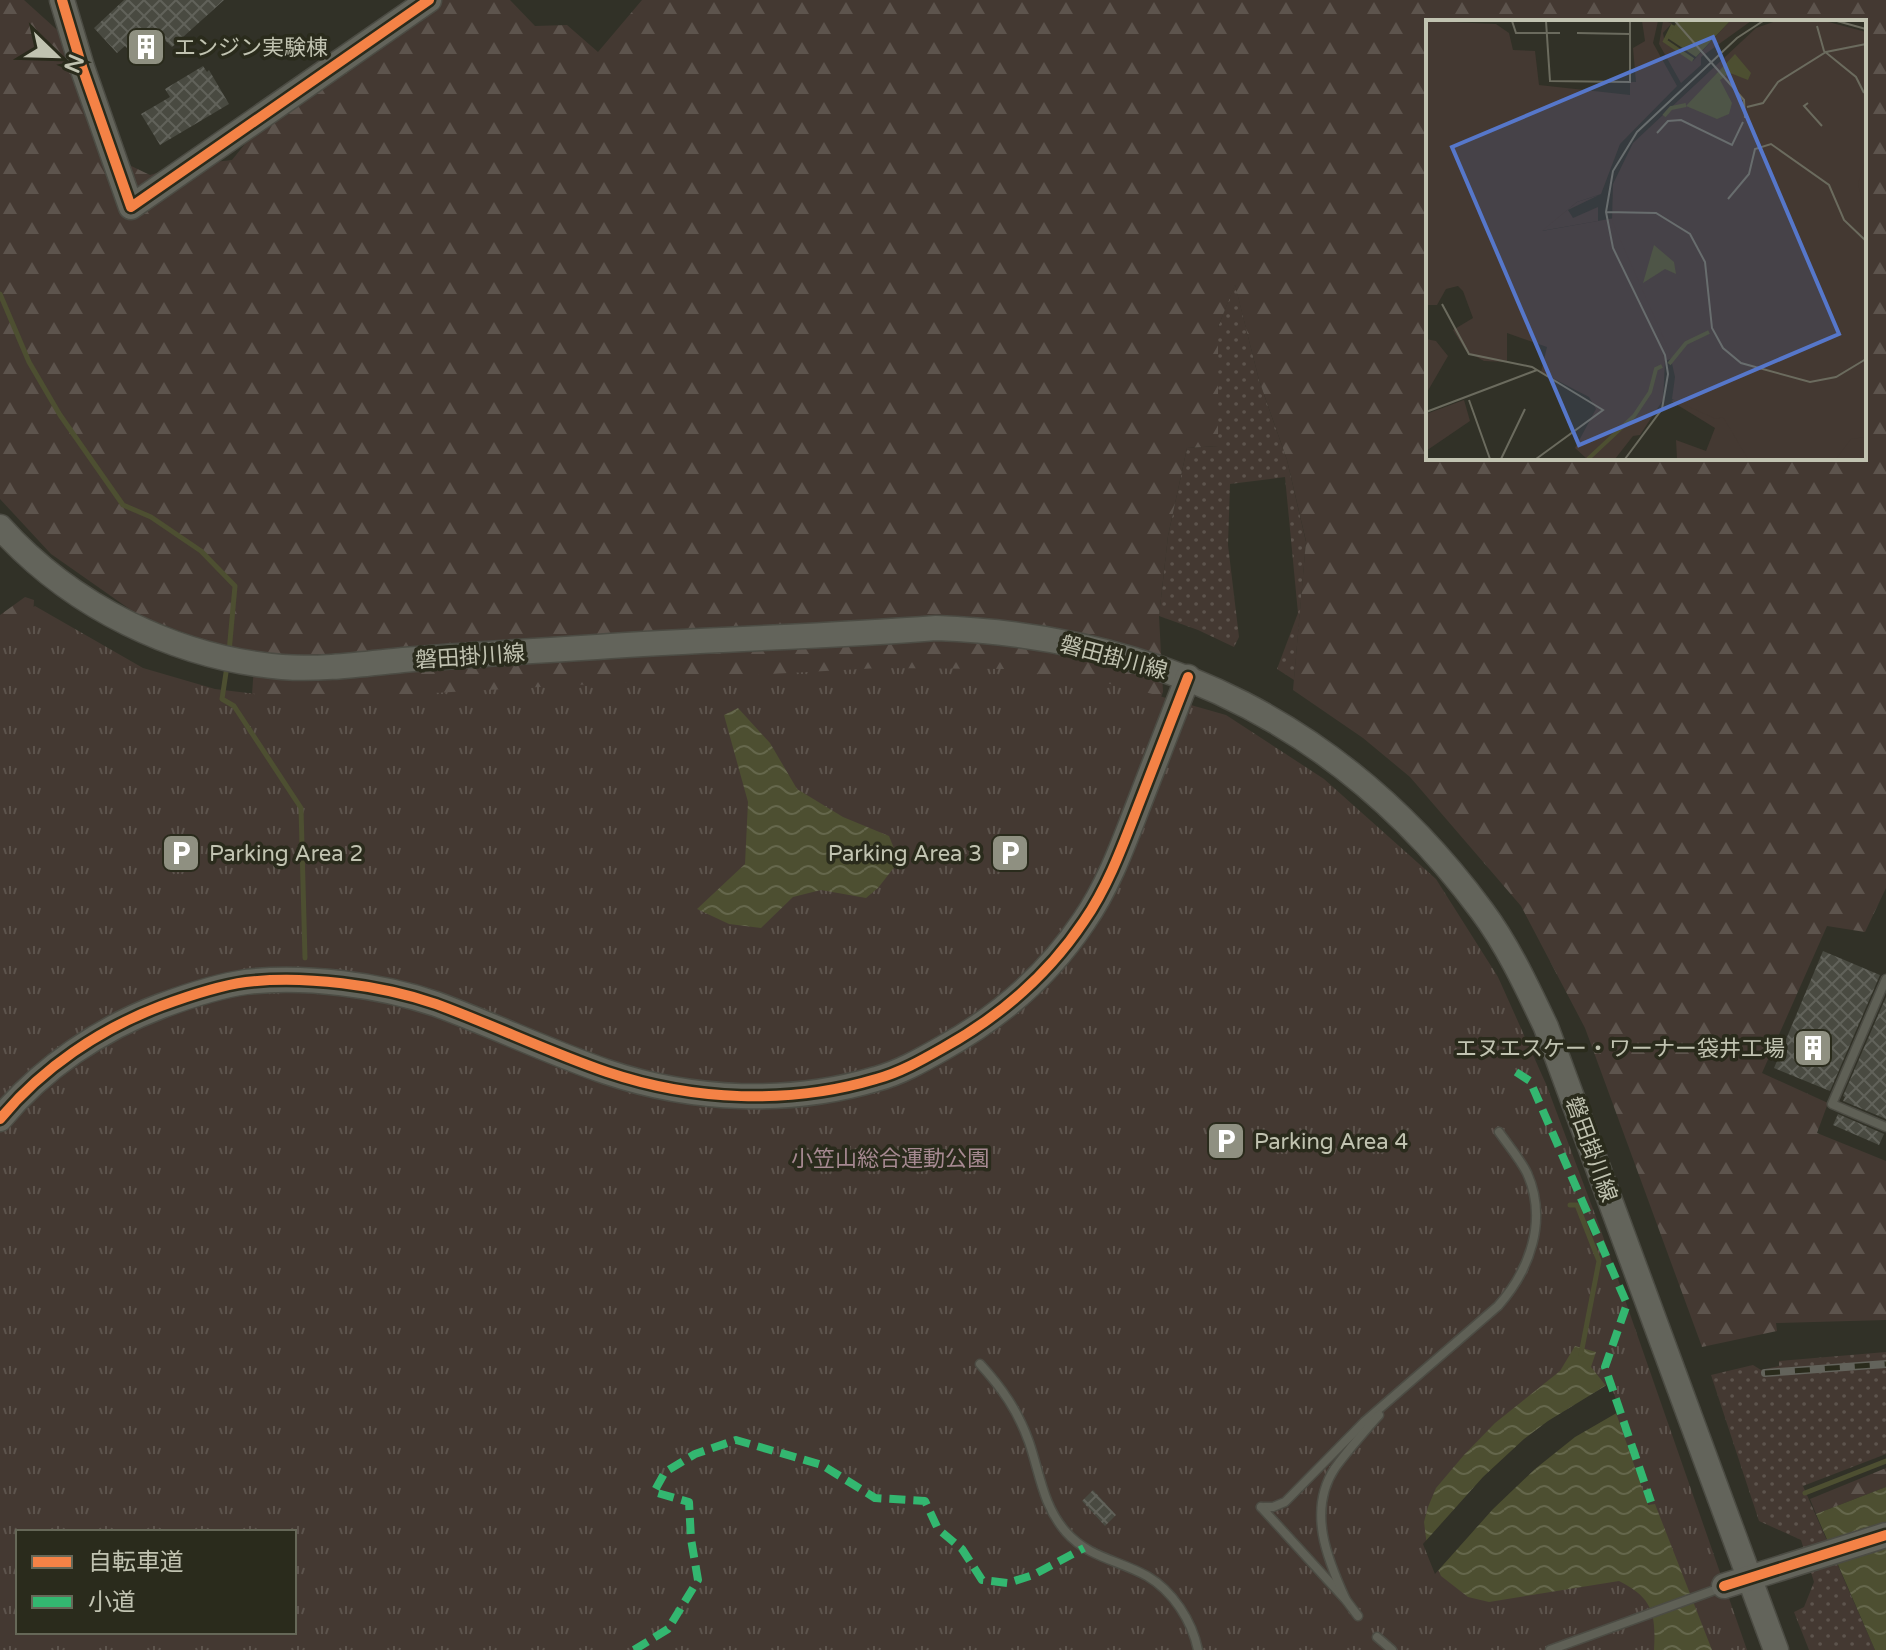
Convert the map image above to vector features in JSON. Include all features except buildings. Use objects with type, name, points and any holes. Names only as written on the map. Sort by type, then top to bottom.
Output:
[{"type":"main road","points":[[62,0],[131,207],[429,0]]},
{"type":"main road","name":"磐田掛川線","points":[[0,527],[60,583],[121,620],[176,643],[213,654],[283,667],[936,628],[979,630],[1068,643],[1149,663],[1228,695],[1322,751],[1394,809],[1454,875],[1503,944],[1546,1027],[1776,1650]]},
{"type":"main road","points":[[0,1119],[46,1072],[94,1038],[140,1014],[189,995],[247,982],[325,982],[366,986],[432,1003],[608,1072],[695,1093],[789,1095],[879,1079],[936,1052],[996,1014],[1031,985],[1068,943],[1087,918],[1117,860],[1188,677]]},
{"type":"main road","points":[[1724,1586],[1886,1535]]},
{"type":"lane","points":[[1886,979],[1832,1104],[1886,1127]]},
{"type":"lane","points":[[1346,1600],[1323,1545],[1320,1518],[1325,1492],[1335,1469],[1419,1372],[1498,1306],[1514,1288],[1524,1269],[1537,1220],[1534,1193],[1526,1171],[1499,1132]]},
{"type":"lane","points":[[980,1364],[1011,1401],[1030,1445],[1046,1499],[1067,1533],[1098,1557],[1132,1569],[1158,1584],[1189,1621],[1198,1650]]},
{"type":"lane","points":[[1358,1616],[1261,1507],[1273,1507],[1285,1502],[1364,1422],[1390,1402]]},
{"type":"lane","points":[[1550,1650],[1724,1586]]},
{"type":"lane","points":[[1377,1637],[1392,1650]]},
{"type":"green space","points":[[0,0],[24,0],[75,46],[125,163],[150,175],[180,166],[232,160],[274,108],[429,0],[510,0],[535,26],[567,25],[598,52],[642,0],[1886,0],[1886,888],[1865,932],[1827,926],[1762,1073],[1828,1103],[1817,1133],[1886,1161],[1886,1320],[1776,1323],[1777,1331],[1702,1347],[1585,1028],[1521,906],[1410,777],[1363,738],[1293,690],[1306,541],[1287,460],[1259,380],[1235,285],[1218,327],[1218,446],[1187,448],[1168,536],[1159,616],[1163,692],[1107,841],[1154,1582],[296,1633],[296,1530],[16,1530],[16,1634],[272,1634],[0,1650],[0,615],[25,597],[34,600],[30,665],[250,722],[255,653],[211,643],[138,615],[51,554],[0,499]]},
{"type":"green space","points":[[1235,284],[1259,380],[1287,460],[1306,542],[1294,680],[1277,669],[1298,613],[1285,477],[1230,484],[1228,545],[1239,637],[1234,647],[1159,616],[1168,536],[1187,448],[1218,446],[1218,327]]},
{"type":"green space","name":"小笠山総合運動公園","points":[[35,606],[143,668],[215,689],[307,700],[879,668],[1006,669],[1124,686],[1226,715],[1324,779],[1436,879],[1498,977],[1546,1084],[1599,1225],[1747,1650],[0,1650],[0,625]]},
{"type":"green space","points":[[1886,1352],[1886,1454],[1803,1486],[1875,1650],[1809,1650],[1794,1612],[1804,1607],[1814,1582],[1801,1540],[1759,1521],[1711,1375],[1753,1365],[1761,1370],[1779,1366],[1779,1361]]},
{"type":"green space","points":[[1886,1468],[1886,1487],[1816,1514],[1810,1499]]},
{"type":"water","points":[[738,708],[770,743],[797,789],[843,817],[889,836],[899,861],[866,898],[821,890],[793,897],[761,928],[729,924],[697,909],[745,864],[748,802],[724,715]]},
{"type":"water","points":[[1575,1346],[1596,1352],[1591,1367],[1607,1387],[1648,1505],[1655,1504],[1712,1650],[1654,1650],[1650,1608],[1639,1594],[1619,1581],[1489,1602],[1468,1597],[1441,1576],[1427,1546],[1424,1522],[1436,1488],[1495,1423],[1560,1371]]},
{"type":"water","points":[[1886,1487],[1886,1650],[1875,1650],[1816,1514]]},
{"type":"pier","points":[[1610,1383],[1620,1411],[1575,1437],[1535,1469],[1493,1509],[1435,1574],[1423,1544],[1483,1477],[1548,1421]]},
{"type":"waterway","points":[[0,294],[29,362],[60,415],[123,505],[151,517],[201,551],[235,586],[229,652]]},
{"type":"waterway","points":[[227,666],[222,699],[234,706],[301,808],[305,958]]},
{"type":"waterway","points":[[1570,1205],[1577,1205],[1599,1261],[1581,1354]]},
{"type":"waterway","points":[[1805,1493],[1886,1461]]},
{"type":"railway","points":[[1765,1373],[1886,1364]]},
{"type":"marked path","points":[[1516,1072],[1530,1081],[1627,1304],[1605,1367],[1651,1502]]},
{"type":"marked path","points":[[634,1650],[668,1629],[698,1580],[689,1502],[654,1492],[665,1472],[695,1454],[736,1440],[822,1465],[875,1498],[925,1501],[938,1529],[962,1549],[982,1580],[1008,1583],[1033,1575],[1084,1548]]},
{"type":"cycle path","points":[[62,0],[131,207],[429,0]]},
{"type":"cycle path","points":[[0,1119],[53,1067],[116,1026],[203,992],[269,980],[342,983],[414,997],[607,1072],[673,1089],[707,1094],[775,1096],[843,1087],[893,1073],[919,1062],[984,1023],[1038,977],[1070,941],[1093,907],[1115,863],[1188,677]]},
{"type":"cycle path","points":[[1724,1586],[1886,1535]]},
{"type":"place","name":"エンジン実験棟","points":[[146,47]]},
{"type":"place","name":"Parking Area 2","points":[[181,853]]},
{"type":"place","name":"Parking Area 3","points":[[1010,853]]},
{"type":"place","name":"エヌエスケー・ワーナー袋井工場","points":[[1813,1048]]},
{"type":"place","name":"Parking Area 4","points":[[1226,1141]]}]
